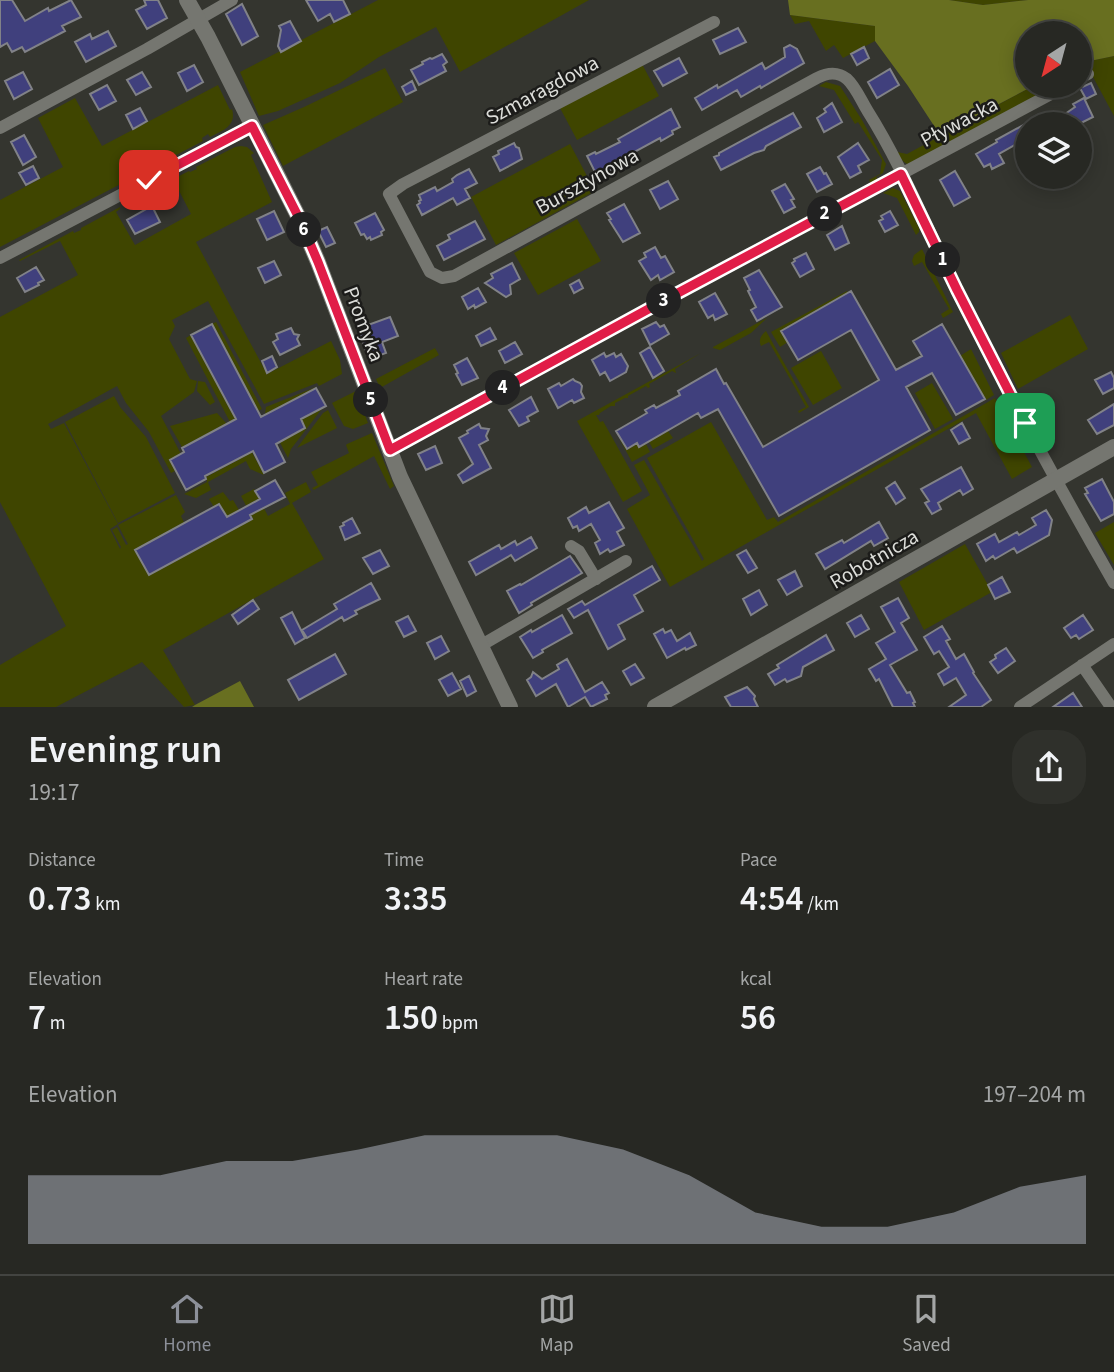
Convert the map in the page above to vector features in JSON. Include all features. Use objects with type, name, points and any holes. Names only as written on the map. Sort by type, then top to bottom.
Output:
[{"type":"street","name":"Promyka","points":[[187,0],[300,220],[400,477],[510,707]]},
{"type":"street","points":[[0,128],[232,0]]},
{"type":"street","name":"Szmaragdowa","points":[[389,194],[403,184],[714,22]]},
{"type":"street","name":"Bursztynowa","points":[[389,194],[430,272],[448,278],[817,78],[829,74],[841,75],[850,82],[901,174]]},
{"type":"street","name":"Pływacka","points":[[390,450],[1044,98]]},
{"type":"street","points":[[0,258],[252,126]]},
{"type":"street","points":[[901,174],[957,290],[1055,480],[1114,583]]},
{"type":"street","name":"Robotnicza","points":[[655,707],[1114,447]]},
{"type":"street","points":[[571,546],[579,551],[596,579]]},
{"type":"street","points":[[480,646],[626,561]]},
{"type":"street","points":[[1020,707],[1114,644]]},
{"type":"street","points":[[1082,665],[1111,707]]},
{"type":"green space","points":[[378,0],[589,0],[460,72],[436,27],[379,57],[340,83],[278,111],[259,116],[240,72]]},
{"type":"green space","points":[[788,0],[949,0],[983,5],[1028,0],[1114,0],[1114,56],[1092,61],[1092,21],[1015,21],[1015,95],[940,135],[875,41],[875,26],[790,15]]},
{"type":"green space","points":[[949,0],[1028,0],[983,5]]},
{"type":"green space","points":[[790,15],[875,26],[875,41],[843,58],[834,45],[826,51],[809,21],[795,24]]},
{"type":"green space","points":[[1114,56],[1114,116],[1092,75],[1092,61]]},
{"type":"green space","points":[[642,64],[659,96],[577,140],[560,108]]},
{"type":"green space","points":[[385,68],[403,102],[283,166],[263,125]]},
{"type":"green space","points":[[826,82],[840,86],[886,164],[883,173],[876,177],[878,180],[871,184],[869,180],[880,174],[882,160],[834,90],[819,86]]},
{"type":"green space","points":[[218,85],[233,115],[224,130],[210,137],[208,134],[202,138],[203,141],[0,247],[0,200],[63,167],[38,118],[75,98],[102,146]]},
{"type":"green space","points":[[1015,96],[1015,98],[1035,98],[910,165],[902,160],[897,152],[907,154]]},
{"type":"green space","points":[[570,144],[595,191],[496,245],[471,197]]},
{"type":"green space","points":[[241,146],[254,153],[251,155],[272,202],[196,242],[267,374],[331,341],[340,360],[342,374],[319,386],[317,383],[264,404],[208,301],[172,320],[175,326],[169,339],[190,379],[197,381],[194,392],[161,416],[181,454],[170,460],[175,471],[171,473],[149,432],[126,403],[117,386],[48,424],[51,429],[64,423],[118,524],[110,529],[120,549],[112,530],[117,527],[126,545],[128,544],[118,525],[176,495],[185,512],[181,516],[197,550],[253,519],[241,496],[254,489],[268,516],[290,504],[285,493],[306,482],[311,492],[292,503],[324,559],[163,650],[195,705],[184,707],[142,662],[56,707],[0,707],[0,665],[66,626],[0,502],[0,317],[78,275],[60,241],[19,260],[73,231],[74,233],[81,230],[120,207],[116,212],[135,245],[191,214],[171,180]]},
{"type":"green space","points":[[893,188],[900,191],[919,228],[916,235],[897,198],[883,193]]},
{"type":"green space","points":[[577,219],[601,261],[538,295],[514,253]]},
{"type":"green space","points":[[922,249],[953,312],[943,318],[941,314],[949,309],[922,262],[914,266],[912,261],[914,255]]},
{"type":"green space","points":[[847,291],[848,293],[781,330],[788,342],[780,347],[771,332]]},
{"type":"green space","points":[[1070,315],[1088,349],[1018,389],[1001,353]]},
{"type":"green space","points":[[767,318],[751,333],[720,350],[713,348],[713,347]]},
{"type":"green space","points":[[216,322],[262,409],[258,411],[212,324]]},
{"type":"green space","points":[[766,331],[809,407],[799,413],[798,411],[806,407],[769,342],[761,346],[761,338]]},
{"type":"green space","points":[[191,335],[235,419],[230,422],[186,338]]},
{"type":"green space","points":[[435,348],[439,355],[380,388],[376,379]]},
{"type":"green space","points":[[971,349],[994,395],[986,400],[960,356]]},
{"type":"green space","points":[[821,351],[842,388],[813,405],[791,368]]},
{"type":"green space","points":[[701,353],[675,369],[676,373],[672,371],[649,384],[650,387],[646,386],[596,415],[600,422],[603,421],[642,491],[623,502],[577,421]]},
{"type":"green space","points":[[198,381],[205,382],[215,402],[210,405],[197,391]]},
{"type":"green space","points":[[932,383],[953,419],[935,429],[915,393]]},
{"type":"green space","points":[[316,388],[265,414],[266,407]]},
{"type":"green space","points":[[356,391],[368,423],[353,429],[344,426],[332,403]]},
{"type":"green space","points":[[114,396],[146,437],[175,493],[118,523],[65,422]]},
{"type":"green space","points":[[995,398],[1032,467],[1012,479],[976,413],[670,587],[627,509],[650,495],[634,465],[644,460],[702,561],[704,559],[647,458],[711,422],[767,520],[774,517],[778,522]]},
{"type":"green space","points":[[326,406],[291,449],[288,458],[275,433],[289,437],[305,428],[301,419]]},
{"type":"green space","points":[[328,410],[337,428],[297,448],[323,413]]},
{"type":"green space","points":[[217,413],[227,424],[182,447],[170,426]]},
{"type":"green space","points":[[668,431],[673,438],[653,449],[649,442]]},
{"type":"green space","points":[[372,433],[394,486],[390,489],[374,456],[314,490],[312,488],[318,485],[311,472],[349,453],[347,444]]},
{"type":"green space","points":[[621,439],[627,450],[637,444],[639,448],[646,444],[650,452],[632,462]]},
{"type":"green space","points":[[248,445],[264,475],[250,469],[246,461],[208,482],[211,490],[196,498],[184,494],[207,482],[206,477],[240,459],[236,451]]},
{"type":"green space","points":[[223,492],[230,501],[233,500],[239,510],[227,517],[220,504],[214,507],[209,499]]},
{"type":"green space","points":[[1114,522],[1114,565],[1095,533]]},
{"type":"green space","points":[[965,544],[992,592],[924,630],[899,582]]},
{"type":"green space","points":[[240,681],[254,707],[192,707],[195,705]]},
{"type":"building","points":[[0,0],[12,0],[25,21],[48,8],[49,11],[71,0],[81,17],[62,26],[65,31],[25,52],[22,47],[12,52],[7,43],[0,47]]},
{"type":"building","points":[[144,0],[158,0],[167,18],[147,29],[136,10],[146,5]]},
{"type":"building","points":[[306,0],[343,0],[350,14],[334,22],[330,14],[318,21]]},
{"type":"building","points":[[242,4],[258,36],[242,45],[226,14]]},
{"type":"building","points":[[290,21],[301,41],[281,52],[278,46],[281,30],[279,26]]},
{"type":"building","points":[[738,28],[746,42],[720,54],[713,40]]},
{"type":"building","points":[[108,31],[116,46],[86,62],[75,42],[90,34],[92,39]]},
{"type":"building","points":[[790,45],[797,49],[804,63],[761,88],[760,86],[741,97],[737,90],[702,110],[695,98],[762,63],[765,69],[785,57],[784,48]]},
{"type":"building","points":[[864,47],[869,58],[857,65],[851,54]]},
{"type":"building","points":[[442,54],[447,62],[443,65],[446,71],[419,85],[411,70]]},
{"type":"building","points":[[679,58],[687,73],[663,86],[654,71]]},
{"type":"building","points":[[194,65],[203,82],[187,91],[178,73]]},
{"type":"building","points":[[890,69],[899,85],[877,98],[868,82]]},
{"type":"building","points":[[23,72],[32,89],[14,99],[5,81]]},
{"type":"building","points":[[142,72],[151,87],[136,95],[127,80]]},
{"type":"building","points":[[412,81],[416,90],[406,95],[402,87]]},
{"type":"building","points":[[107,85],[116,101],[99,110],[90,94]]},
{"type":"building","points":[[1084,98],[1091,112],[1068,112],[1075,107],[1073,104]]},
{"type":"building","points":[[832,103],[842,122],[824,132],[817,118],[826,112],[824,109]]},
{"type":"building","points":[[140,108],[147,121],[133,129],[126,115]]},
{"type":"building","points":[[671,109],[680,127],[672,131],[673,134],[636,151],[631,154],[633,158],[602,175],[600,172],[596,174],[587,156],[620,142],[618,139]]},
{"type":"building","points":[[793,113],[801,127],[766,146],[764,150],[721,170],[714,157],[719,153]]},
{"type":"building","points":[[1015,130],[1015,145],[999,154],[1004,163],[992,169],[990,164],[984,167],[976,154],[997,142],[996,140]]},
{"type":"building","points":[[24,135],[36,157],[23,165],[11,142]]},
{"type":"building","points":[[514,143],[519,148],[522,159],[500,171],[493,157],[499,154],[498,151]]},
{"type":"building","points":[[858,143],[869,160],[858,166],[861,172],[850,178],[838,157]]},
{"type":"building","points":[[33,166],[39,178],[26,185],[19,173]]},
{"type":"building","points":[[820,167],[832,184],[817,192],[807,174]]},
{"type":"building","points":[[469,169],[477,183],[465,189],[470,198],[457,205],[453,198],[422,215],[417,205],[421,200],[419,195],[435,187],[437,191]]},
{"type":"building","points":[[955,171],[970,197],[954,206],[940,180]]},
{"type":"building","points":[[668,181],[678,199],[660,209],[650,190]]},
{"type":"building","points":[[785,184],[794,199],[791,200],[795,207],[784,213],[772,191]]},
{"type":"building","points":[[624,204],[640,233],[623,242],[607,213]]},
{"type":"building","points":[[152,206],[160,222],[135,234],[127,220]]},
{"type":"building","points":[[274,211],[284,232],[267,240],[257,219]]},
{"type":"building","points":[[890,211],[898,225],[885,232],[879,221],[883,219],[881,216]]},
{"type":"building","points":[[375,213],[384,230],[382,235],[371,240],[364,234],[361,235],[355,223]]},
{"type":"building","points":[[475,221],[485,239],[444,260],[437,246],[450,239],[448,235]]},
{"type":"building","points":[[842,226],[849,243],[835,250],[827,235]]},
{"type":"building","points":[[327,227],[335,243],[326,247],[318,231]]},
{"type":"building","points":[[655,247],[661,258],[665,256],[674,272],[660,280],[658,275],[651,280],[639,261],[646,257],[644,253]]},
{"type":"building","points":[[806,253],[814,269],[800,277],[792,263]]},
{"type":"building","points":[[274,261],[281,275],[265,283],[258,268]]},
{"type":"building","points":[[512,263],[520,279],[510,285],[511,294],[506,297],[485,283],[493,278],[491,274]]},
{"type":"building","points":[[36,267],[44,280],[25,292],[17,278]]},
{"type":"building","points":[[759,270],[782,307],[757,321],[751,310],[756,307],[744,278]]},
{"type":"building","points":[[579,280],[583,288],[574,293],[570,285]]},
{"type":"building","points":[[478,288],[486,302],[468,309],[462,297]]},
{"type":"building","points":[[851,291],[896,370],[922,356],[913,341],[942,324],[985,399],[956,415],[932,373],[906,387],[930,430],[779,516],[718,409],[701,418],[698,413],[639,447],[637,443],[627,449],[616,431],[647,413],[645,410],[654,405],[656,408],[680,395],[678,391],[716,369],[763,447],[879,380],[851,330],[798,360],[781,331]]},
{"type":"building","points":[[715,293],[727,314],[715,320],[713,315],[708,318],[699,302]]},
{"type":"building","points":[[390,317],[398,336],[382,342],[386,353],[369,359],[360,334],[367,331],[365,326]]},
{"type":"building","points":[[656,322],[660,327],[664,325],[669,334],[650,345],[642,329]]},
{"type":"building","points":[[212,324],[261,417],[316,388],[326,406],[301,419],[305,428],[276,444],[285,462],[264,473],[253,451],[205,476],[206,479],[186,490],[170,460],[184,452],[182,448],[236,419],[191,335]]},
{"type":"building","points":[[291,328],[294,334],[299,335],[297,339],[300,345],[280,355],[273,342],[278,339],[276,334]]},
{"type":"building","points":[[490,328],[496,339],[481,346],[476,336]]},
{"type":"building","points":[[515,342],[522,354],[505,363],[499,351]]},
{"type":"building","points":[[650,347],[664,371],[653,378],[640,353]]},
{"type":"building","points":[[604,353],[606,357],[614,353],[616,357],[621,354],[628,366],[626,372],[610,381],[605,372],[600,375],[592,360]]},
{"type":"building","points":[[272,356],[277,367],[267,373],[262,361]]},
{"type":"building","points":[[467,358],[478,378],[462,385],[454,365]]},
{"type":"building","points":[[1111,372],[1114,388],[1103,394],[1095,380]]},
{"type":"building","points":[[573,379],[582,386],[584,398],[574,403],[572,400],[558,408],[548,389]]},
{"type":"building","points":[[531,397],[538,411],[527,417],[529,421],[519,426],[509,410]]},
{"type":"building","points":[[1114,404],[1114,425],[1097,434],[1088,420]]},
{"type":"building","points":[[962,423],[970,438],[959,444],[951,430]]},
{"type":"building","points":[[479,424],[481,428],[489,429],[486,436],[488,440],[479,445],[491,468],[463,483],[458,475],[473,464],[459,438]]},
{"type":"building","points":[[435,446],[442,463],[426,470],[418,454]]},
{"type":"building","points":[[961,467],[973,489],[963,495],[960,490],[938,503],[941,509],[932,514],[925,503],[929,501],[921,489]]},
{"type":"building","points":[[1102,479],[1114,502],[1114,514],[1101,521],[1085,494],[1088,493],[1085,488]]},
{"type":"building","points":[[275,480],[285,497],[250,515],[252,519],[149,575],[135,550],[219,504],[227,517],[260,499],[255,491]]},
{"type":"building","points":[[895,482],[905,498],[896,504],[886,488]]},
{"type":"building","points":[[609,502],[624,528],[617,532],[624,545],[600,554],[595,543],[600,540],[591,524],[579,531],[577,526],[573,528],[568,518],[586,507],[589,513]]},
{"type":"building","points":[[1046,510],[1052,520],[1049,535],[1017,553],[1014,548],[986,561],[977,544],[995,534],[999,542],[1017,532],[1019,535],[1036,525],[1032,518]]},
{"type":"building","points":[[352,518],[360,533],[345,540],[340,527]]},
{"type":"building","points":[[879,522],[888,538],[874,546],[871,541],[825,569],[816,554],[842,540],[844,543]]},
{"type":"building","points":[[531,537],[537,548],[515,561],[511,555],[476,575],[469,562],[499,545],[501,549],[515,541],[517,545]]},
{"type":"building","points":[[380,550],[389,566],[373,574],[363,558]]},
{"type":"building","points":[[746,550],[757,568],[748,573],[737,555]]},
{"type":"building","points":[[570,556],[582,573],[519,613],[507,591]]},
{"type":"building","points":[[652,566],[660,580],[634,595],[643,611],[618,625],[625,639],[608,649],[588,610],[574,618],[568,609],[582,601],[585,605]]},
{"type":"building","points":[[795,571],[802,586],[787,595],[778,580]]},
{"type":"building","points":[[1002,577],[1010,592],[995,599],[988,585]]},
{"type":"building","points":[[371,583],[380,599],[355,611],[357,614],[344,621],[342,617],[307,638],[302,630],[337,609],[334,604]]},
{"type":"building","points":[[759,590],[767,605],[751,615],[743,599]]},
{"type":"building","points":[[898,598],[909,618],[901,623],[917,650],[890,665],[907,693],[910,692],[915,707],[893,707],[879,679],[876,681],[869,669],[886,659],[876,643],[895,632],[881,607]]},
{"type":"building","points":[[253,600],[259,609],[238,624],[232,615]]},
{"type":"building","points":[[292,612],[305,638],[295,644],[281,618]]},
{"type":"building","points":[[562,615],[572,633],[533,658],[520,637]]},
{"type":"building","points":[[861,615],[869,629],[855,637],[847,623]]},
{"type":"building","points":[[1083,615],[1093,630],[1079,639],[1076,635],[1071,638],[1064,628]]},
{"type":"building","points":[[408,616],[416,631],[404,637],[396,622]]},
{"type":"building","points":[[942,626],[950,639],[946,641],[956,659],[964,654],[991,700],[981,707],[949,707],[966,695],[956,678],[944,685],[938,674],[949,667],[939,651],[934,654],[924,637]]},
{"type":"building","points":[[663,629],[665,633],[671,630],[677,641],[690,633],[696,645],[667,658],[654,634]]},
{"type":"building","points":[[826,635],[834,650],[803,667],[801,676],[787,682],[785,679],[775,685],[768,674],[779,668],[777,665]]},
{"type":"building","points":[[441,636],[449,651],[435,659],[427,643]]},
{"type":"building","points":[[1006,648],[1015,661],[998,673],[990,662]]},
{"type":"building","points":[[335,654],[346,674],[299,700],[288,680]]},
{"type":"building","points":[[567,659],[585,692],[602,682],[609,693],[605,695],[607,699],[591,707],[585,697],[568,707],[556,684],[536,696],[527,680],[533,672],[542,679],[559,669],[557,665]]},
{"type":"building","points":[[635,664],[644,678],[631,685],[623,671]]},
{"type":"building","points":[[452,673],[461,689],[448,696],[439,680]]},
{"type":"building","points":[[469,676],[476,691],[467,696],[460,681]]},
{"type":"building","points":[[747,687],[755,696],[758,707],[731,707],[725,697]]},
{"type":"building","points":[[1073,693],[1082,707],[1053,707]]},
{"type":"route","points":[[149,180],[252,126],[300,220],[318,262],[390,450],[901,174],[1025,423]]}]
